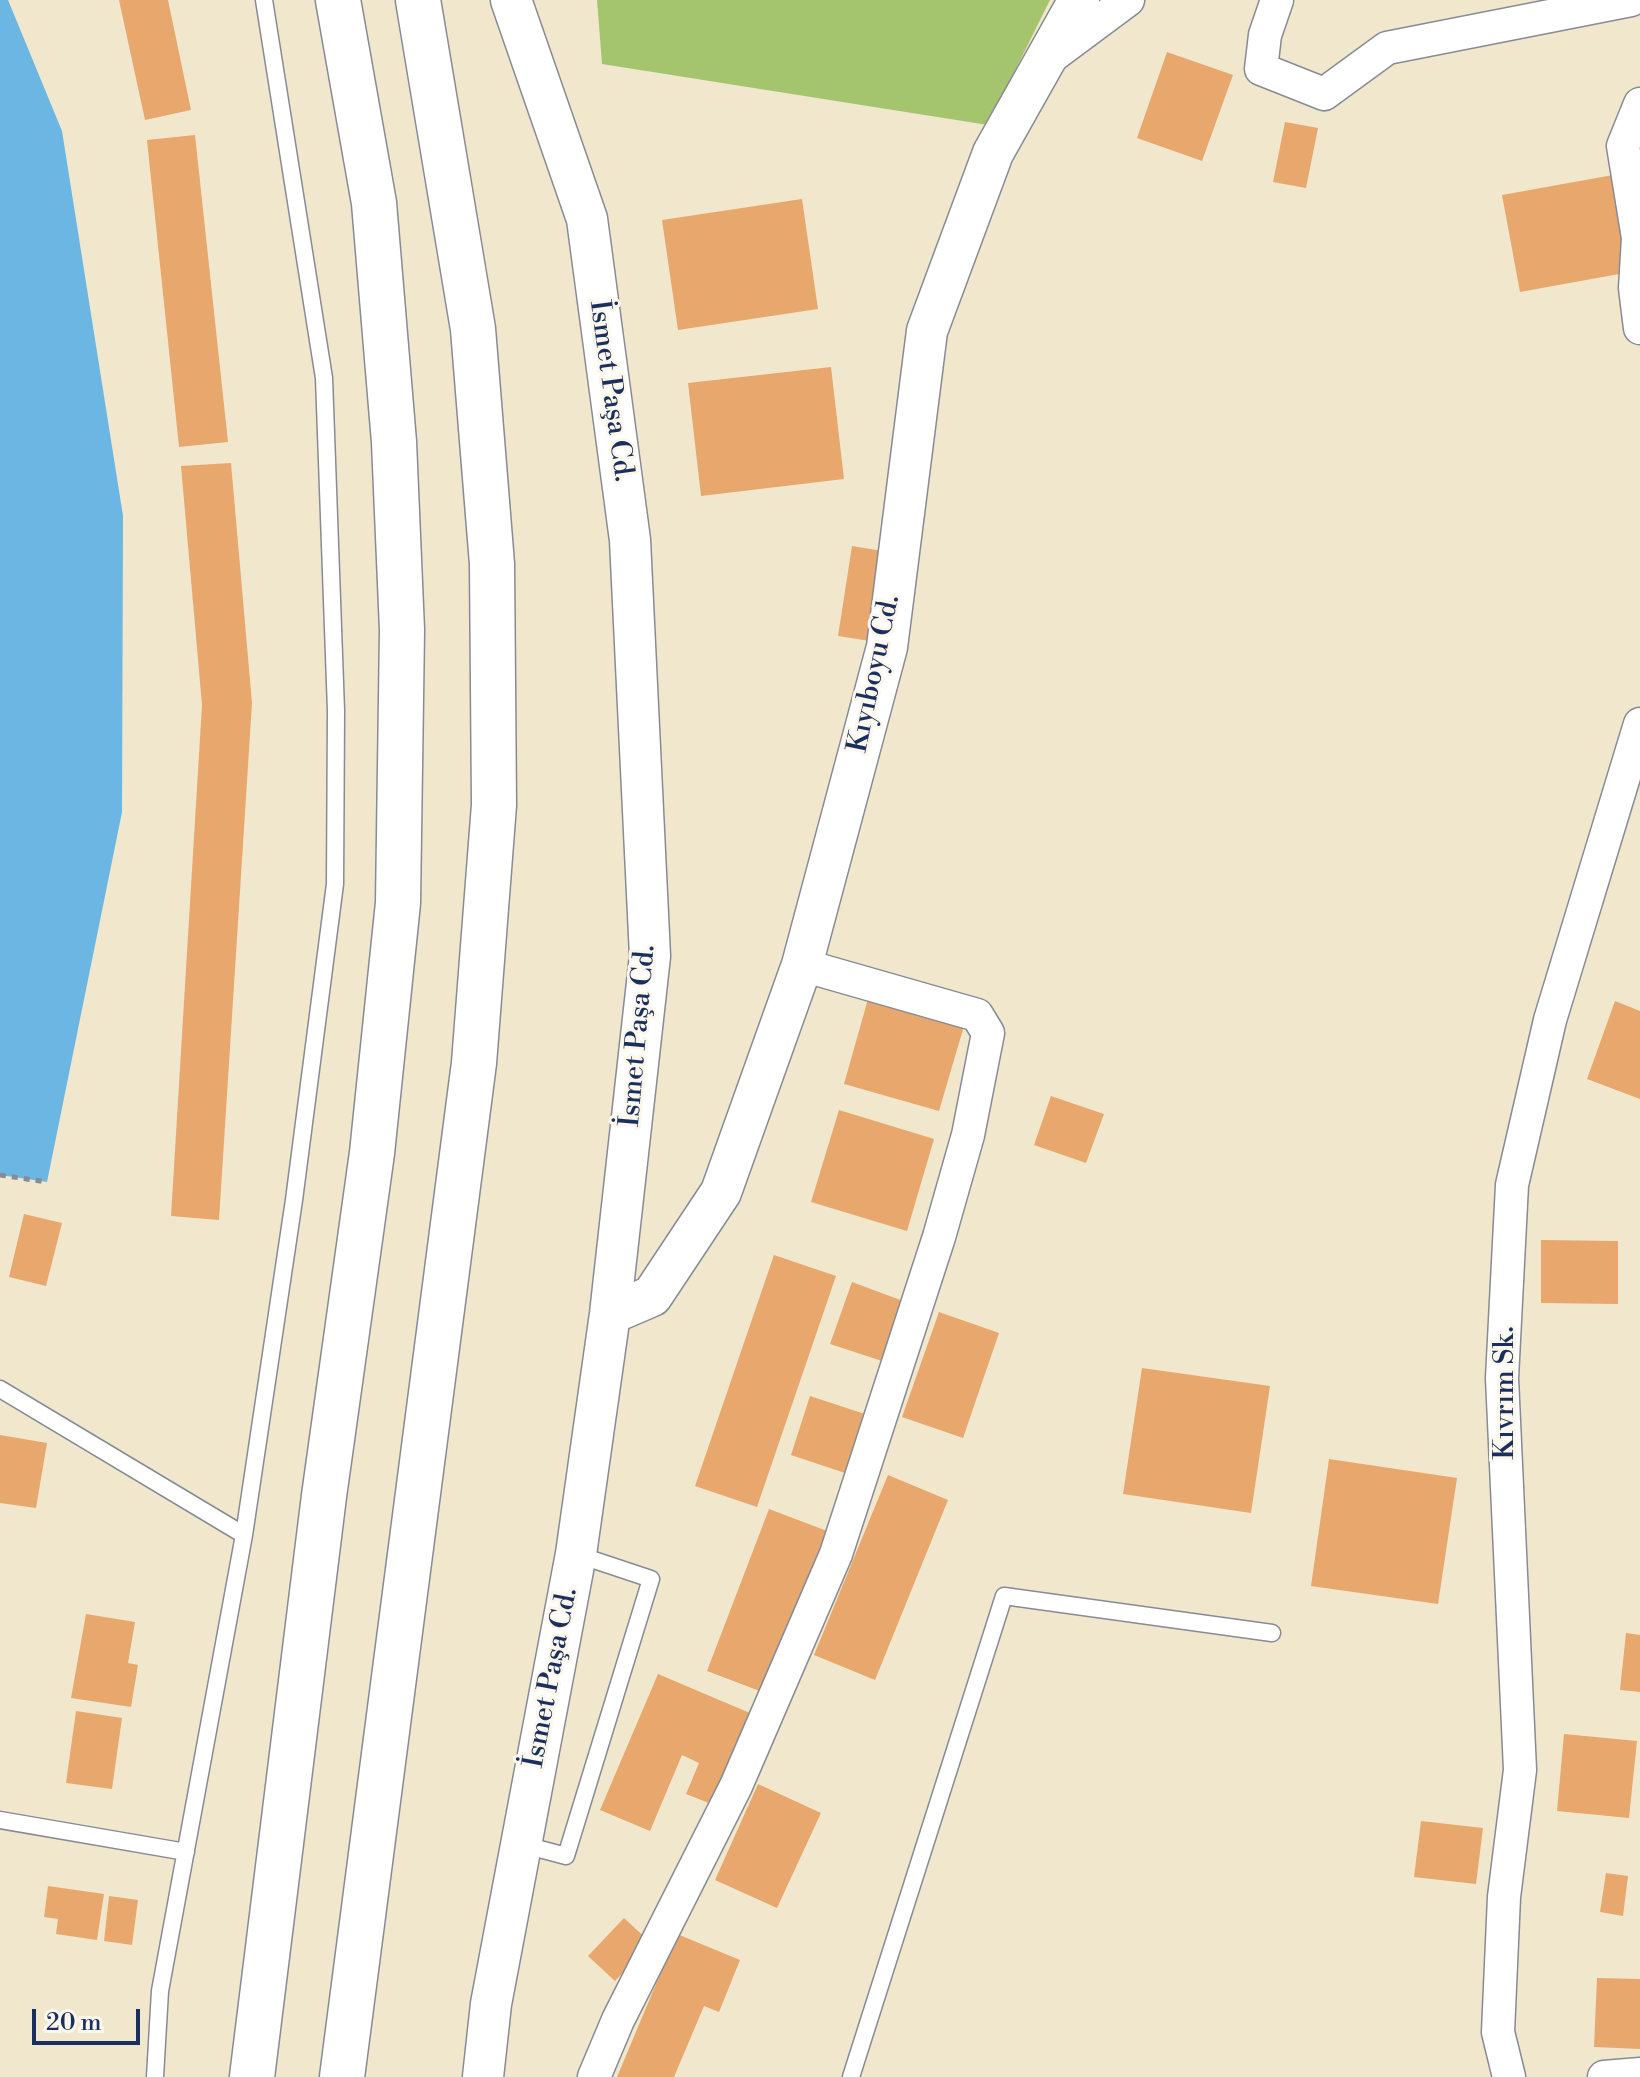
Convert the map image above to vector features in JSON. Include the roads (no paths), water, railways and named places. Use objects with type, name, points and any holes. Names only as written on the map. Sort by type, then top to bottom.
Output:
[{"type":"highway","points":[[252,2077],[324,1496],[372,1153],[398,903],[402,630],[392,410],[374,203],[338,0]]},
{"type":"highway","points":[[342,2075],[474,1063],[494,805],[492,564],[473,329],[418,0]]},
{"type":"street","name":"İsmet Paşa Cd.","points":[[483,2077],[491,2004],[576,1554],[610,1314],[650,956],[630,540],[587,219],[511,0]]},
{"type":"street","name":"Kıyıboyu Cd.","points":[[610,1314],[652,1296],[721,1192],[802,965],[887,647],[927,331],[993,153],[1079,0]]},
{"type":"street","points":[[1044,63],[1128,0]]},
{"type":"street","points":[[1277,0],[1265,35],[1261,69],[1324,94],[1387,48],[1631,0]]},
{"type":"street","points":[[1640,104],[1623,146],[1638,238],[1635,288],[1640,328]]},
{"type":"street","name":"Kıvrım Sk.","points":[[1509,2077],[1498,2032],[1504,1897],[1520,1770],[1502,1378],[1512,1185],[1550,1020],[1640,724]]},
{"type":"street","points":[[594,2077],[618,2020],[736,1786],[836,1554],[939,1237],[968,1135],[988,1033],[977,1015],[802,965]]},
{"type":"street","points":[[1604,2077],[1640,2074]]},
{"type":"lane","points":[[155,2077],[160,1991],[244,1535],[294,1200],[335,884],[336,711],[324,378],[264,0]]},
{"type":"lane","points":[[0,1389],[244,1535]]},
{"type":"lane","points":[[520,1844],[566,1856],[651,1579],[576,1554]]},
{"type":"lane","points":[[851,2077],[1004,1596],[1272,1633]]},
{"type":"lane","points":[[0,1820],[186,1852]]},
{"type":"water","points":[[0,0],[8,0],[62,131],[123,516],[122,812],[47,1182],[0,1175]]}]
